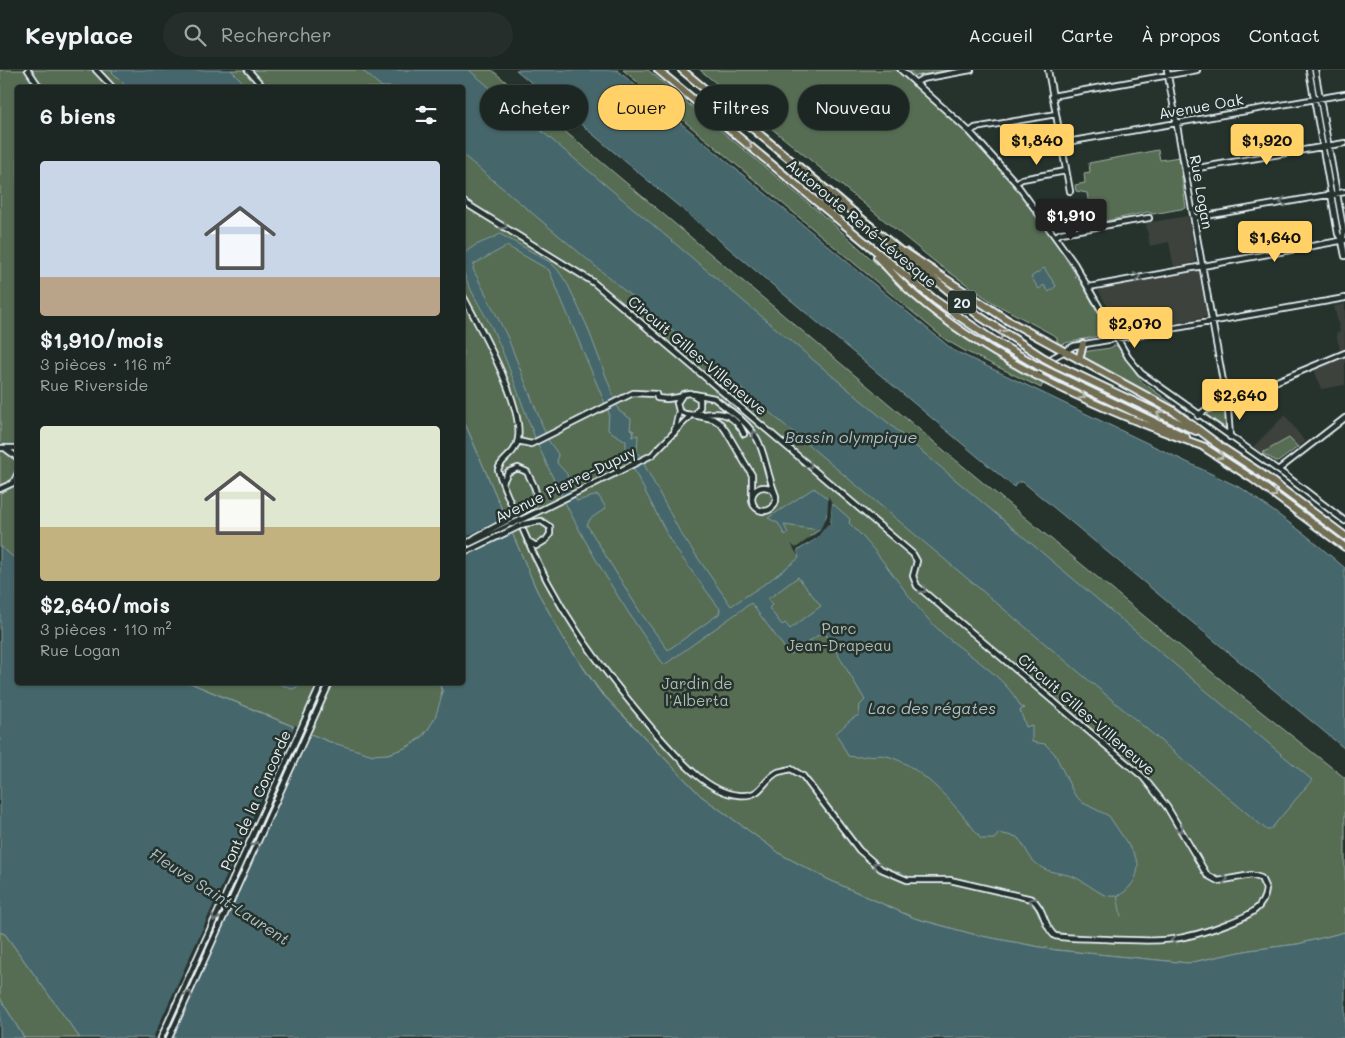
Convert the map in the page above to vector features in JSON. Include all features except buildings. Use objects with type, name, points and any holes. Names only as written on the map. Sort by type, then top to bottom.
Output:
[{"type":"highway","name":"Autoroute René-Lévesque","points":[[658,70],[951,312],[1038,366],[1205,447],[1254,479],[1345,547]]},
{"type":"highway","name":"Autoroute René-Lévesque","points":[[682,70],[985,321],[1057,365],[1179,423],[1219,445],[1258,471],[1345,536]]},
{"type":"highway","points":[[853,232],[913,294],[934,312],[989,349],[1038,376],[1153,429],[1205,447]]},
{"type":"highway","points":[[885,240],[934,269],[1007,320],[1172,410],[1219,445]]},
{"type":"highway","points":[[1079,360],[1083,344]]},
{"type":"street","points":[[28,70],[38,85]]},
{"type":"street","points":[[96,70],[110,85]]},
{"type":"street","points":[[248,70],[261,85]]},
{"type":"street","points":[[900,70],[970,132],[1016,183],[1056,236],[1089,286],[1130,360],[1141,373],[1198,416],[1278,470],[1345,521]]},
{"type":"street","points":[[915,83],[922,78],[971,70]]},
{"type":"street","points":[[1048,70],[1070,191]]},
{"type":"street","points":[[1052,96],[1168,72],[1197,70]]},
{"type":"street","points":[[1309,70],[1317,99],[1334,194],[1344,233],[1345,256]]},
{"type":"street","points":[[1315,70],[1317,99]]},
{"type":"street","name":"Rue Logan","points":[[1168,72],[1232,432],[1230,437]]},
{"type":"street","name":"Avenue Oak","points":[[1061,143],[1345,94]]},
{"type":"street","points":[[970,132],[975,128],[1056,114]]},
{"type":"street","points":[[1186,170],[1345,143]]},
{"type":"street","points":[[1016,183],[1022,179],[1066,171]]},
{"type":"street","points":[[1194,218],[1345,192]]},
{"type":"street","name":"Circuit Gilles-Villeneuve","points":[[465,203],[592,282],[914,554],[918,561],[913,576],[917,586],[1138,772],[1167,807],[1207,875],[1213,880],[1222,881],[1256,876],[1265,884],[1264,899],[1255,911],[1243,918],[1184,939],[1148,942],[1061,937],[1052,934],[1040,907],[1032,899],[950,880],[907,880],[890,874],[873,864],[859,850],[798,772],[790,769],[781,770],[771,777],[756,793],[738,795],[721,791],[712,786],[688,766],[659,736],[596,662],[552,592],[527,540],[498,467],[513,453],[518,441]]},
{"type":"street","points":[[1056,236],[1061,233],[1149,218]]},
{"type":"street","points":[[1089,286],[1344,241]]},
{"type":"street","points":[[1038,376],[1050,360],[1063,351],[1083,344],[1345,298]]},
{"type":"street","points":[[465,300],[486,340],[507,389],[518,424],[518,441],[531,444],[637,393],[656,394],[657,398],[667,399],[680,397],[686,393],[714,398],[747,424],[757,436],[764,453],[776,496],[774,506],[766,511],[756,509],[752,499],[752,476],[726,431],[713,419],[693,415],[678,408],[667,399]]},
{"type":"street","points":[[1198,416],[1204,411],[1345,354]]},
{"type":"street","points":[[693,415],[700,403],[694,394]]},
{"type":"street","points":[[678,408],[680,397]]},
{"type":"street","name":"Avenue Pierre-Dupuy","points":[[673,434],[678,408]]},
{"type":"street","points":[[731,411],[744,434]]},
{"type":"street","points":[[693,415],[708,412],[731,417],[740,427]]},
{"type":"street","name":"Avenue Pierre-Dupuy","points":[[465,546],[659,450],[693,415]]},
{"type":"street","points":[[1278,470],[1345,418]]},
{"type":"street","points":[[2,448],[15,448]]},
{"type":"street","points":[[2,448],[15,455]]},
{"type":"street","points":[[465,545],[532,506],[537,496],[526,472],[518,468],[508,472],[503,483]]},
{"type":"street","points":[[0,489],[15,481]]},
{"type":"street","points":[[752,499],[756,490],[764,487],[771,490],[776,496]]},
{"type":"street","points":[[465,553],[532,522],[544,521],[550,527],[550,534],[543,543],[536,546],[527,540]]},
{"type":"street","name":"Pont de la Concorde","points":[[161,1038],[321,685]]},
{"type":"street","name":"Pont de la Concorde","points":[[169,1038],[329,685]]},
{"type":"shaded area","points":[[1188,216],[1196,262],[1174,267],[1169,242],[1150,246],[1146,223]]},
{"type":"shaded area","points":[[1199,271],[1207,317],[1122,333],[1097,288]]},
{"type":"shaded area","points":[[1345,304],[1345,349],[1340,350],[1336,333],[1340,332],[1334,306]]},
{"type":"shaded area","points":[[1345,358],[1345,385],[1321,389],[1314,369]]},
{"type":"shaded area","points":[[1285,415],[1305,442],[1276,463],[1253,447]]},
{"type":"green space","points":[[0,70],[110,70],[125,85],[15,85],[15,559],[0,546]]},
{"type":"green space","name":"Parc Jean-Drapeau","points":[[231,70],[492,70],[510,85],[480,85],[480,130],[563,130],[952,457],[1225,683],[1345,778],[1345,932],[1298,944],[1250,950],[1188,963],[1056,950],[976,935],[914,918],[827,879],[782,855],[701,796],[600,691],[565,641],[537,591],[465,424],[465,85],[246,85]]},
{"type":"green space","points":[[623,70],[648,70],[666,85],[641,85]]},
{"type":"green space","points":[[700,70],[896,70],[968,134],[1002,170],[1050,233],[1076,275],[1075,278],[1079,279],[1107,329],[1107,334],[1057,345],[1057,337],[992,302],[939,265],[774,130],[788,130],[788,85],[718,85]]},
{"type":"green space","points":[[909,70],[950,70],[915,76]]},
{"type":"green space","points":[[685,101],[695,109],[695,130],[720,130],[831,222],[917,301],[1044,381],[1041,388],[946,340],[685,122]]},
{"type":"green space","points":[[1158,150],[1160,160],[1179,157],[1186,208],[1153,214],[1148,212],[1092,224],[1087,193],[1076,191],[1075,185],[1085,183],[1084,173],[1090,172],[1089,163]]},
{"type":"green space","points":[[1115,345],[1119,347],[1141,381],[1189,416],[1087,362],[1083,357],[1082,352],[1110,348]]},
{"type":"green space","points":[[1223,406],[1228,426],[1226,428],[1207,415],[1208,412]]},
{"type":"green space","points":[[1289,438],[1298,447],[1278,462],[1262,453]]},
{"type":"green space","points":[[195,685],[440,685],[441,700],[436,718],[424,734],[412,744],[397,752],[381,755],[365,754],[337,745]]},
{"type":"green space","points":[[0,932],[5,934],[80,1038],[24,1038],[0,998]]},
{"type":"water","points":[[110,70],[231,70],[246,85],[125,85]]},
{"type":"water","name":"Bassin olympique","points":[[362,70],[469,70],[487,85],[480,85],[480,130],[540,130],[1312,780],[1270,830],[1267,830],[465,157],[465,85],[380,85]]},
{"type":"water","points":[[516,70],[617,70],[635,85],[598,85],[598,130],[685,130],[685,127],[953,350],[1243,489],[1306,535],[1345,568],[1345,749],[1023,482],[1018,482],[1014,487],[588,130],[588,85],[534,85]]},
{"type":"water","name":"Lac des régates","points":[[500,234],[550,262],[558,270],[568,285],[587,326],[619,411],[631,419],[630,429],[634,431],[632,437],[638,435],[637,451],[680,532],[731,606],[799,558],[797,551],[817,538],[827,524],[830,524],[832,503],[850,519],[849,523],[874,550],[930,622],[996,676],[1021,707],[1025,708],[1020,710],[1026,727],[1032,725],[1032,742],[1045,744],[1055,754],[1074,794],[1083,803],[1109,816],[1133,852],[1138,863],[1137,872],[1131,885],[1124,892],[1116,896],[1109,896],[1102,894],[1074,877],[1042,868],[1032,859],[1017,837],[999,833],[994,839],[981,839],[963,815],[940,790],[914,769],[900,761],[882,755],[848,756],[836,733],[859,715],[860,705],[865,700],[824,631],[790,655],[751,603],[664,665],[609,582],[561,495],[547,465],[499,343],[465,276],[465,254],[473,247]],"holes":[[[507,246],[549,270],[609,413],[608,430],[626,441],[626,454],[668,537],[720,609],[719,614],[668,650],[640,612],[587,525],[590,519],[606,508],[598,495],[577,501],[568,485],[567,474],[557,463],[558,454],[548,440],[507,336],[473,269],[474,264]],[[798,577],[821,606],[790,629],[785,623],[782,625],[769,608],[772,605],[768,599]]]},
{"type":"water","points":[[1044,268],[1056,286],[1049,292],[1044,285],[1039,289],[1031,277]]},
{"type":"water","name":"Fleuve Saint-Laurent","points":[[465,424],[537,591],[565,641],[599,691],[701,796],[782,855],[827,879],[914,918],[976,935],[1056,950],[1188,963],[1250,950],[1298,944],[1345,932],[1345,1038],[80,1038],[5,934],[0,932],[0,546],[15,558],[15,685],[195,685],[327,741],[373,755],[388,754],[408,747],[424,736],[435,718],[443,692],[440,685],[465,685]]},
{"type":"water","points":[[814,488],[828,499],[828,510],[819,531],[811,538],[810,536],[819,530],[784,525],[788,533],[785,535],[778,523],[768,518]]},
{"type":"water","points":[[283,685],[303,685],[292,689]]},
{"type":"water","points":[[0,998],[24,1038],[0,1038]]},
{"type":"pier","points":[[828,496],[832,503],[830,524],[827,525],[817,538],[797,550],[798,556],[791,544],[796,548],[819,531],[827,516]]},
{"type":"pier","points":[[508,516],[515,532],[465,557],[465,537]]},
{"type":"pier","points":[[295,725],[312,732],[173,1038],[153,1038]]},
{"type":"waterway","points":[[1117,895],[1121,916]]},
{"type":"park label","name":"Jardin de l'Alberta","points":[[697,692]]}]
